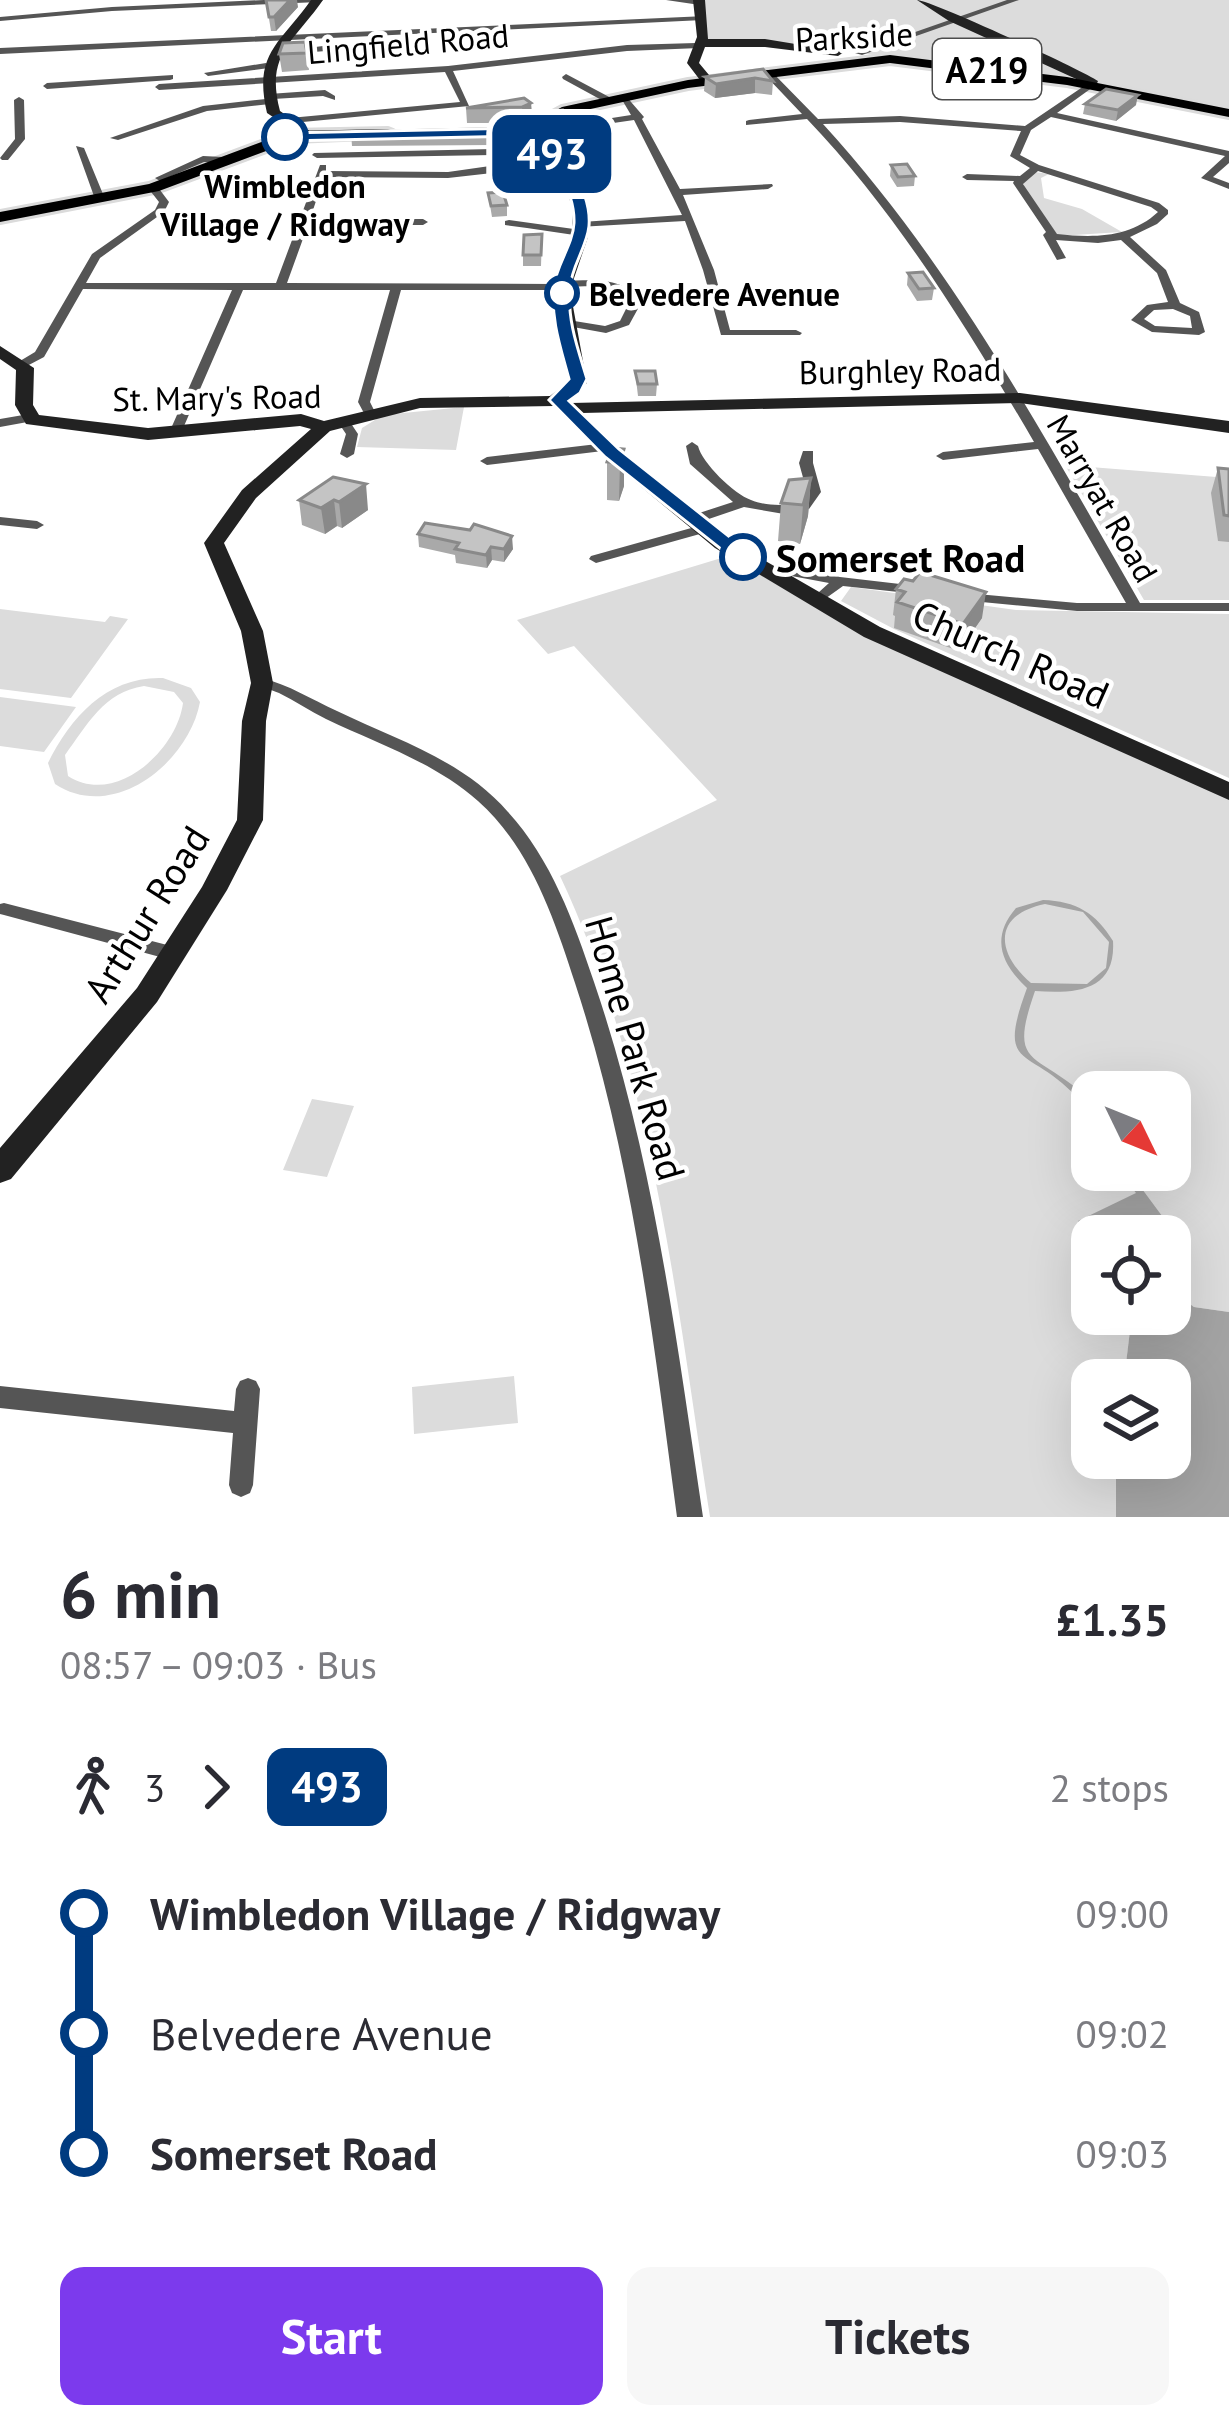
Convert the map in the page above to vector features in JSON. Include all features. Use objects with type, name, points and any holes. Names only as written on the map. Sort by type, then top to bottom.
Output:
[{"type":"main road","name":"Parkside","points":[[767,72],[883,59],[929,61],[1090,85],[1229,113]]},
{"type":"main road","name":"A219","points":[[465,134],[527,132],[561,112],[767,72]]},
{"type":"main road","points":[[0,217],[100,199],[265,143],[306,135],[400,134]]},
{"type":"street","points":[[78,12],[82,0]]},
{"type":"street","points":[[0,19],[318,0]]},
{"type":"street","points":[[280,288],[324,173],[306,135],[282,121],[270,99],[268,66],[286,35],[318,0]]},
{"type":"street","points":[[670,0],[700,1],[704,18],[693,64],[708,81]]},
{"type":"street","points":[[923,0],[953,20],[1092,81],[1027,129],[1014,151],[1020,160],[1163,210],[1148,227],[1124,237],[1084,240],[1048,235]]},
{"type":"street","points":[[860,53],[1015,0]]},
{"type":"street","points":[[0,51],[704,18]]},
{"type":"street","points":[[697,45],[766,43],[883,59]]},
{"type":"street","name":"Lingfield Road","points":[[268,66],[448,69],[627,47],[697,45]]},
{"type":"street","points":[[159,87],[268,66],[323,49]]},
{"type":"street","points":[[822,65],[838,52]]},
{"type":"street","points":[[47,86],[268,66]]},
{"type":"street","points":[[282,121],[466,104],[448,69]]},
{"type":"street","name":"Marryat Road","points":[[767,72],[886,201],[1012,398],[1135,606]]},
{"type":"street","points":[[580,76],[560,78],[618,99],[637,115],[713,275],[720,333],[796,333]]},
{"type":"street","points":[[115,138],[206,108],[325,93],[332,98]]},
{"type":"street","points":[[0,107],[19,103],[20,139],[5,158]]},
{"type":"street","points":[[1051,114],[1229,156]]},
{"type":"street","points":[[576,138],[584,125],[637,115]]},
{"type":"street","points":[[749,123],[900,119],[1027,129]]},
{"type":"street","points":[[527,132],[573,182],[581,229],[562,286],[562,322],[578,379],[564,404]]},
{"type":"street","points":[[79,148],[100,199]]},
{"type":"street","points":[[317,155],[493,152],[502,154],[511,168]]},
{"type":"street","points":[[1229,156],[1206,178],[1229,185]]},
{"type":"street","points":[[324,173],[448,175],[557,160]]},
{"type":"street","points":[[967,177],[1018,178],[1036,167]]},
{"type":"street","points":[[1018,178],[1061,258]]},
{"type":"street","points":[[503,187],[573,182]]},
{"type":"street","points":[[22,364],[40,354],[96,256],[159,212],[164,202],[156,183]]},
{"type":"street","points":[[676,192],[768,186]]},
{"type":"street","points":[[523,226],[581,229],[686,218]]},
{"type":"street","points":[[305,222],[423,222]]},
{"type":"street","points":[[1124,237],[1162,272],[1175,305],[1195,314],[1201,330],[1183,334],[1143,326],[1137,320],[1151,308],[1175,305]]},
{"type":"street","points":[[79,286],[610,284],[629,293],[634,305],[625,323],[606,330],[562,322]]},
{"type":"street","points":[[175,433],[239,287]]},
{"type":"street","points":[[369,412],[364,402],[396,288]]},
{"type":"street","points":[[0,352],[22,364],[29,418],[0,423]]},
{"type":"street","name":"Burghley Road","points":[[564,404],[1012,398],[1229,427]]},
{"type":"street","name":"St. Mary's Road","points":[[29,418],[125,433],[175,433],[301,420],[334,424],[420,403],[564,404]]},
{"type":"street","name":"Church Road","points":[[564,404],[606,447],[697,524],[815,602],[872,632],[1229,791]]},
{"type":"street","points":[[334,424],[352,434],[347,454]]},
{"type":"street","name":"Arthur Road","points":[[0,1170],[9,1140],[108,1045],[175,954],[250,820],[254,722],[262,683],[252,631],[214,543],[229,516],[258,484],[334,424]]},
{"type":"street","points":[[943,456],[1041,446]]},
{"type":"street","points":[[487,461],[606,447]]},
{"type":"street","points":[[686,449],[706,474],[743,503]]},
{"type":"street","points":[[596,559],[632,556],[743,503],[784,510],[805,506],[814,492],[801,457]]},
{"type":"street","points":[[0,521],[37,525]]},
{"type":"street","points":[[786,571],[931,592]]},
{"type":"street","points":[[815,602],[840,580]]},
{"type":"street","points":[[954,595],[1039,605],[1229,607]]},
{"type":"street","name":"Home Park Road","points":[[262,683],[283,688],[308,705],[428,760],[481,794],[503,816],[544,881],[583,976],[627,1115],[644,1195],[689,1517]]},
{"type":"street","points":[[4,909],[175,954]]},
{"type":"street","points":[[241,1485],[248,1389]]},
{"type":"street","points":[[0,1396],[244,1423]]},
{"type":"shaded area","points":[[704,0],[1229,0],[1229,109],[976,68],[798,46],[706,41]]},
{"type":"shaded area","points":[[1035,172],[1049,174],[1041,178],[1044,198],[1082,209],[1122,232],[1058,236],[1024,187],[1023,180]]},
{"type":"shaded area","points":[[464,407],[456,450],[357,447],[362,428],[383,415]]},
{"type":"shaded area","points":[[1065,465],[1229,478],[1229,600],[1144,600]]},
{"type":"shaded area","points":[[728,556],[853,629],[1229,799],[1229,1312],[1191,1305],[1191,1215],[1071,1215],[1071,1335],[1130,1335],[1127,1359],[1071,1359],[1071,1479],[1116,1479],[1116,1517],[710,1517],[658,1190],[640,1110],[592,952],[560,876],[717,800],[574,646],[548,654],[517,620]]},
{"type":"shaded area","points":[[851,587],[1016,610],[1229,614],[1229,778],[894,629],[841,601]]},
{"type":"shaded area","points":[[0,609],[105,622],[110,616],[128,619],[71,698],[0,689]]},
{"type":"shaded area","points":[[163,678],[191,688],[200,702],[181,746],[146,780],[124,791],[78,794],[55,784],[48,763],[80,715],[109,692],[143,679]],"holes":[[[144,686],[174,692],[183,703],[178,721],[157,755],[141,769],[105,784],[86,784],[68,776],[65,755],[107,703]]]},
{"type":"shaded area","points":[[0,697],[76,707],[44,752],[0,746]]},
{"type":"shaded area","points":[[1043,900],[1065,903],[1092,916],[1113,941],[1108,970],[1100,980],[1078,990],[1035,991],[1027,1016],[1024,1033],[1031,1055],[1071,1085],[1071,1091],[1021,1054],[1016,1045],[1018,1014],[1027,988],[1010,969],[1002,949],[1008,919],[1016,908]],"holes":[[[1045,904],[1083,912],[1109,942],[1106,968],[1087,984],[1031,983],[1011,960],[1005,936],[1016,917]]]},
{"type":"shaded area","points":[[312,1099],[354,1106],[327,1177],[283,1170]]},
{"type":"shaded area","points":[[1144,1191],[1161,1215],[1090,1215]]},
{"type":"shaded area","points":[[1191,1305],[1229,1312],[1229,1517],[1116,1517],[1116,1479],[1191,1479],[1191,1359],[1127,1359],[1129,1335],[1191,1335]]},
{"type":"shaded area","points":[[514,1376],[518,1423],[414,1434],[412,1387]]},
{"type":"building","points":[[266,0],[290,0],[269,17]]},
{"type":"building","points":[[305,42],[307,53],[279,54],[283,43]]},
{"type":"building","points":[[763,69],[773,81],[755,78],[716,84],[705,77]]},
{"type":"building","points":[[1106,89],[1138,95],[1118,110],[1085,104]]},
{"type":"building","points":[[524,98],[531,103],[466,108]]},
{"type":"building","points":[[562,110],[560,128],[543,113]]},
{"type":"building","points":[[522,128],[537,141],[521,143],[492,131],[351,132]]},
{"type":"building","points":[[907,164],[915,176],[898,177],[891,165]]},
{"type":"building","points":[[503,192],[507,205],[491,206],[488,193]]},
{"type":"building","points":[[542,234],[541,255],[523,255],[524,235]]},
{"type":"building","points":[[923,272],[934,288],[919,289],[908,273]]},
{"type":"building","points":[[635,371],[655,371],[657,384],[638,384]]},
{"type":"building","points":[[612,448],[624,449],[620,463],[607,462]]},
{"type":"building","points":[[1218,468],[1229,469],[1229,516],[1224,515]]},
{"type":"building","points":[[333,477],[366,484],[321,508],[299,500]]},
{"type":"building","points":[[811,478],[803,505],[781,503],[789,480]]},
{"type":"building","points":[[425,523],[470,530],[474,524],[512,536],[504,549],[491,547],[486,555],[418,534]]},
{"type":"building","points":[[920,572],[986,592],[963,624],[897,602],[905,592],[896,589]]},
{"type":"bus line","name":"493","points":[[285,137],[527,132],[539,140],[573,182],[582,225],[562,284],[562,322],[578,379],[574,389],[558,400],[612,453],[743,557]]},
{"type":"place","name":"Wimbledon Village / Ridgway","points":[[285,137]]},
{"type":"place","name":"Belvedere Avenue","points":[[562,293]]},
{"type":"place","name":"Somerset Road","points":[[743,557]]}]
